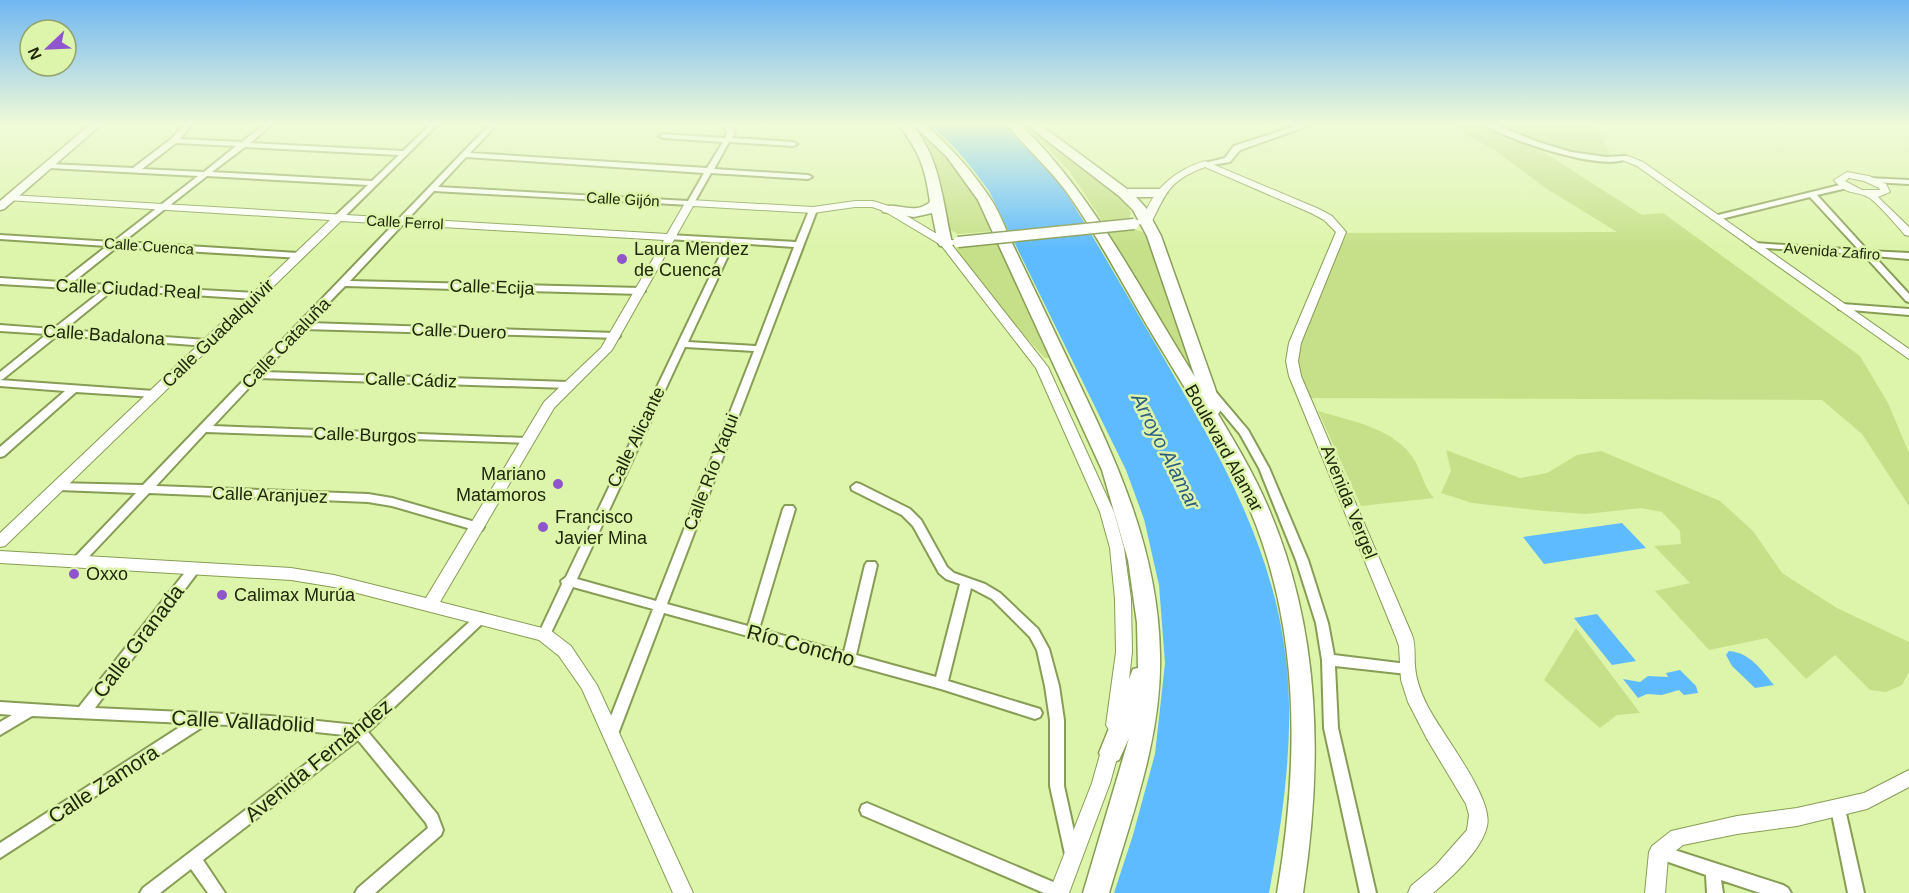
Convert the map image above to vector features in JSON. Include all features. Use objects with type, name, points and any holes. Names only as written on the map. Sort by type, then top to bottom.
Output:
[{"type":"highway","points":[[929,165],[936,204],[952,242]]},
{"type":"highway","points":[[959,165],[985,200],[1111,470],[1123,501],[1141,568],[1149,648],[1149,682],[1144,717],[1128,784],[1096,893]]},
{"type":"highway","name":"Boulevard Alamar","points":[[1054,165],[1078,198],[1217,429],[1258,507],[1283,573],[1297,633],[1304,760],[1299,849],[1290,893]]},
{"type":"highway","points":[[1086,165],[1140,208],[1141,222],[1207,388],[1217,429]]},
{"type":"highway","points":[[1124,193],[1144,195],[1160,193]]},
{"type":"highway","points":[[888,208],[914,214],[926,212],[936,204]]},
{"type":"highway","points":[[1111,753],[1129,712],[1149,648]]},
{"type":"main road","points":[[0,207],[50,166]]},
{"type":"street","points":[[134,171],[142,165]]},
{"type":"street","points":[[63,285],[217,165]]},
{"type":"street","name":"Calle Guadalquivir","points":[[0,542],[393,165]]},
{"type":"street","name":"Calle Cataluña","points":[[77,562],[456,165]]},
{"type":"street","points":[[612,165],[808,177]]},
{"type":"street","points":[[430,605],[549,405],[588,368],[615,336],[712,165]]},
{"type":"street","points":[[952,242],[1141,222],[1160,193],[1176,176],[1203,165]]},
{"type":"street","name":"Avenida Vergel","points":[[1207,165],[1315,211],[1328,218],[1341,232],[1295,343],[1292,361],[1295,376],[1397,620],[1407,648],[1407,669],[1415,695],[1443,749],[1470,792],[1479,818],[1478,830],[1474,836],[1443,872],[1418,893]]},
{"type":"street","points":[[1641,165],[1909,355]]},
{"type":"street","points":[[50,166],[374,183]]},
{"type":"street","points":[[1717,218],[1844,186],[1870,194],[1885,192],[1883,186],[1859,176],[1842,176],[1839,180],[1844,186]]},
{"type":"street","points":[[1872,180],[1909,182]]},
{"type":"street","name":"Calle Gijón","points":[[433,189],[813,210],[864,203],[888,208]]},
{"type":"street","points":[[1870,194],[1909,233]]},
{"type":"street","points":[[1812,195],[1909,299]]},
{"type":"street","name":"Calle Ferrol","points":[[10,198],[799,245]]},
{"type":"street","points":[[867,810],[1060,892],[1073,862],[1111,753],[1124,652],[1123,599],[1116,548],[1107,512],[1042,368],[952,242],[888,208]]},
{"type":"street","name":"Calle Río Yaqui","points":[[611,734],[813,210]]},
{"type":"street","name":"Calle Cuenca","points":[[0,237],[298,256]]},
{"type":"street","name":"Calle Alicante","points":[[544,635],[567,581],[731,241]]},
{"type":"street","name":"Avenida Zafiro","points":[[1755,245],[1909,256]]},
{"type":"street","name":"Calle Ciudad Real","points":[[0,281],[256,296]]},
{"type":"street","name":"Calle Ecija","points":[[343,283],[641,291]]},
{"type":"street","points":[[0,377],[110,288]]},
{"type":"street","points":[[1842,307],[1909,312]]},
{"type":"street","name":"Calle Duero","points":[[303,326],[615,336]]},
{"type":"street","name":"Calle Badalona","points":[[0,328],[207,343]]},
{"type":"street","points":[[681,345],[759,349]]},
{"type":"street","name":"Calle Cádiz","points":[[255,375],[568,385]]},
{"type":"street","points":[[0,383],[153,394]]},
{"type":"street","points":[[0,453],[74,388]]},
{"type":"street","points":[[1207,388],[1244,432],[1264,468],[1302,560],[1322,623],[1328,660],[1331,728],[1368,893]]},
{"type":"street","name":"Calle Burgos","points":[[204,429],[526,441]]},
{"type":"street","name":"Calle Aranjuez","points":[[58,486],[368,498],[392,502],[478,527]]},
{"type":"street","points":[[856,487],[906,512],[917,524],[942,570],[966,583],[981,587],[1009,606],[1034,633],[1043,649],[1052,686],[1057,720],[1057,786],[1073,862]]},
{"type":"street","points":[[752,632],[789,509]]},
{"type":"street","points":[[0,557],[291,574],[334,581],[544,635],[565,651],[578,665],[683,893]]},
{"type":"street","points":[[849,658],[871,565]]},
{"type":"street","name":"Calle Granada","points":[[83,713],[194,569]]},
{"type":"street","name":"Río Concho","points":[[567,581],[849,658],[1035,713]]},
{"type":"street","points":[[941,684],[966,583]]},
{"type":"street","name":"Avenida Fernández","points":[[148,893],[194,860],[359,731],[481,618]]},
{"type":"street","points":[[1328,660],[1407,669]]},
{"type":"street","name":"Calle Valladolid","points":[[0,708],[320,725],[359,731]]},
{"type":"street","points":[[0,729],[29,711]]},
{"type":"street","name":"Calle Zamora","points":[[0,851],[205,718]]},
{"type":"street","points":[[359,731],[432,819],[436,830],[363,893]]},
{"type":"street","points":[[1655,893],[1659,852],[1678,837],[1838,809],[1868,801],[1909,778]]},
{"type":"street","points":[[1838,809],[1856,893]]},
{"type":"street","points":[[1659,852],[1783,893]]},
{"type":"street","points":[[194,860],[218,893]]},
{"type":"street","points":[[1713,870],[1715,893]]},
{"type":"green space","points":[[932,165],[953,165],[979,199],[994,231],[958,234],[947,228],[938,201]]},
{"type":"green space","points":[[1063,165],[1080,165],[1102,181],[1126,204],[1131,213],[1128,220],[1103,222]]},
{"type":"green space","points":[[1514,165],[1563,165],[1642,215],[1663,213],[1860,356],[1888,403],[1909,453],[1909,506],[1862,434],[1822,400],[1304,398],[1295,372],[1303,315],[1338,233],[1617,232],[1544,187]]},
{"type":"green space","points":[[1134,229],[1145,233],[1150,240],[1196,384],[1107,232]]},
{"type":"green space","points":[[997,241],[1050,358],[1045,358],[1006,316],[956,249]]},
{"type":"green space","points":[[1318,411],[1372,427],[1396,441],[1415,461],[1425,485],[1434,498],[1361,506]]},
{"type":"green space","points":[[1446,450],[1520,478],[1547,473],[1577,455],[1601,451],[1720,501],[1753,531],[1782,573],[1837,608],[1909,642],[1909,672],[1902,685],[1886,692],[1870,690],[1835,655],[1806,679],[1767,638],[1709,650],[1655,591],[1690,583],[1654,546],[1681,544],[1680,531],[1662,512],[1641,508],[1586,514],[1472,503],[1441,493],[1451,471]]},
{"type":"green space","points":[[1576,628],[1640,713],[1617,715],[1600,728],[1544,680]]},
{"type":"water","name":"Arroyo Alamar","points":[[969,165],[1043,165],[1062,187],[1198,418],[1254,533],[1279,615],[1288,688],[1286,776],[1269,893],[1114,893],[1133,835],[1155,754],[1165,663],[1159,585],[1144,519],[1126,470],[989,191]]},
{"type":"water","points":[[1622,523],[1646,548],[1544,564],[1523,537]]},
{"type":"water","points":[[1597,614],[1636,661],[1612,665],[1574,618]]},
{"type":"water","points":[[1729,651],[1737,652],[1749,659],[1774,685],[1755,688],[1732,666],[1726,655]]},
{"type":"water","points":[[1680,670],[1696,686],[1698,693],[1684,695],[1679,690],[1662,695],[1647,694],[1638,698],[1623,679],[1640,682],[1648,676],[1668,677],[1666,673]]},
{"type":"place","name":"Laura Mendez de Cuenca","points":[[622,259]]},
{"type":"place","name":"Mariano Matamoros","points":[[558,484]]},
{"type":"place","name":"Francisco Javier Mina","points":[[543,527]]},
{"type":"place","name":"Oxxo","points":[[74,574]]},
{"type":"place","name":"Calimax Murúa","points":[[222,595]]}]
